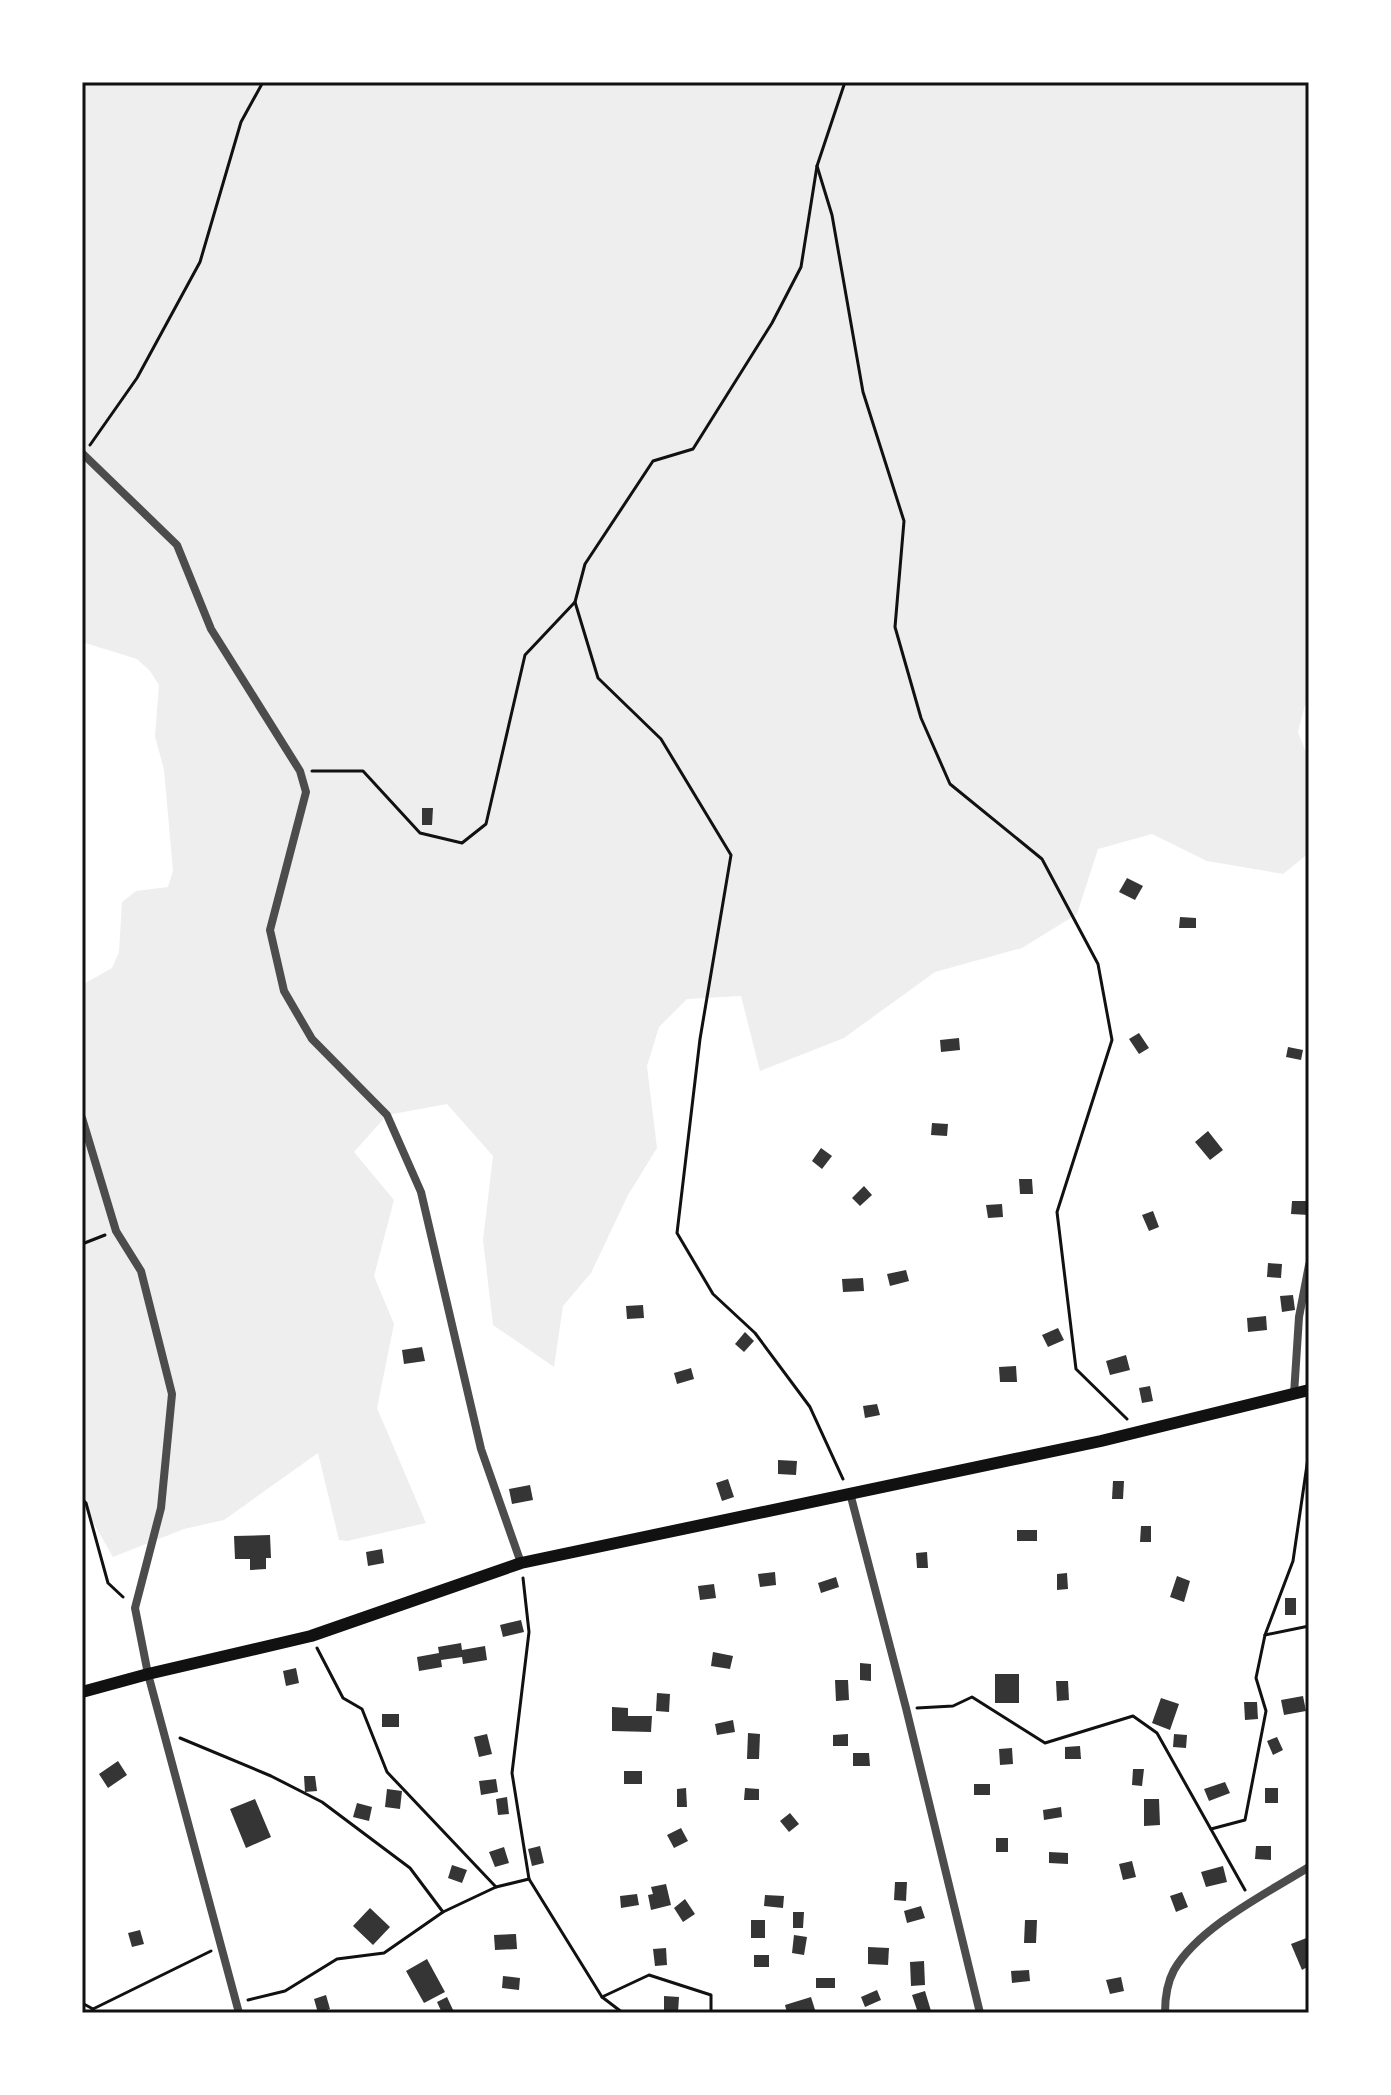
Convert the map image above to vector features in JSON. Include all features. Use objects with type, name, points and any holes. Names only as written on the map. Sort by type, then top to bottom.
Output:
[{"type":"main road","points":[[82,1692],[311,1636],[521,1563],[1140,1432],[1309,1390]]},
{"type":"street","points":[[82,454],[177,545],[211,629],[300,771],[306,792],[270,930],[284,991],[312,1039],[387,1115],[421,1192],[481,1449],[521,1563]]},
{"type":"street","points":[[82,1118],[116,1231],[141,1271],[172,1394],[161,1508],[135,1608],[148,1674],[238,2008]]},
{"type":"street","points":[[1294,1394],[1299,1317],[1309,1265]]},
{"type":"street","points":[[850,1493],[980,2013]]},
{"type":"street","points":[[1165,2013],[1165,1998],[1173,1972],[1188,1952],[1223,1921],[1309,1867]]},
{"type":"path","points":[[82,454],[137,378],[200,262],[241,122],[263,82]]},
{"type":"path","points":[[300,771],[363,771],[420,833],[462,843],[486,824],[525,655],[575,602],[585,564],[653,461],[693,449],[772,323],[801,267],[817,166],[845,82]]},
{"type":"path","points":[[817,166],[832,215],[863,392],[904,521],[895,627],[921,718],[950,784],[1042,859],[1098,964],[1112,1040],[1057,1212],[1076,1369],[1140,1432]]},
{"type":"path","points":[[575,602],[598,678],[661,739],[731,855],[700,1039],[677,1233],[713,1294],[755,1333],[810,1407],[850,1493]]},
{"type":"path","points":[[82,1244],[116,1231]]},
{"type":"path","points":[[1211,1829],[1245,1820],[1266,1711],[1256,1678],[1265,1635],[1293,1561],[1309,1451]]},
{"type":"path","points":[[82,1499],[86,1503],[108,1583],[135,1608]]},
{"type":"path","points":[[521,1563],[529,1632],[512,1773],[529,1879],[602,1997],[623,2013]]},
{"type":"path","points":[[1265,1635],[1309,1626]]},
{"type":"path","points":[[311,1636],[343,1698],[362,1709],[387,1772],[496,1887]]},
{"type":"path","points":[[906,1708],[953,1706],[972,1697],[1045,1743],[1133,1716],[1157,1733],[1252,1903]]},
{"type":"path","points":[[163,1731],[271,1776],[322,1802],[410,1868],[443,1912]]},
{"type":"path","points":[[238,2008],[285,1991],[337,1959],[384,1953],[443,1912],[496,1887],[529,1879]]},
{"type":"path","points":[[82,2003],[92,2012],[221,1946]]},
{"type":"path","points":[[602,1997],[649,1975],[711,1995],[711,2013]]},
{"type":"shaded area","points":[[82,82],[1309,82],[1309,689],[1298,732],[1309,760],[1309,853],[1283,874],[1207,861],[1152,834],[1098,849],[1077,914],[1022,948],[935,972],[844,1038],[760,1071],[741,996],[687,999],[659,1027],[647,1066],[657,1148],[628,1195],[591,1273],[563,1306],[554,1367],[493,1325],[483,1240],[493,1156],[447,1104],[387,1115],[354,1152],[394,1200],[374,1276],[394,1324],[377,1408],[426,1523],[347,1541],[339,1540],[318,1453],[224,1520],[184,1529],[113,1557],[82,1503],[82,985],[112,968],[119,952],[122,902],[136,891],[168,887],[173,871],[164,770],[155,736],[159,685],[137,659],[82,642]]},
{"type":"building","points":[[422,808],[433,808],[432,825],[422,825]]},
{"type":"building","points":[[1127,878],[1143,886],[1135,900],[1119,892]]},
{"type":"building","points":[[1180,917],[1196,918],[1196,928],[1179,928]]},
{"type":"building","points":[[1139,1033],[1149,1048],[1139,1054],[1129,1039]]},
{"type":"building","points":[[959,1038],[960,1050],[941,1052],[940,1040]]},
{"type":"building","points":[[1288,1047],[1303,1050],[1301,1060],[1286,1057]]},
{"type":"building","points":[[932,1123],[948,1124],[947,1136],[931,1135]]},
{"type":"building","points":[[1208,1131],[1223,1150],[1210,1160],[1195,1142]]},
{"type":"building","points":[[821,1148],[832,1156],[822,1169],[812,1161]]},
{"type":"building","points":[[1019,1179],[1032,1179],[1033,1194],[1020,1194]]},
{"type":"building","points":[[864,1186],[872,1195],[860,1206],[852,1198]]},
{"type":"building","points":[[1292,1201],[1309,1201],[1309,1215],[1291,1214]]},
{"type":"building","points":[[1002,1204],[1003,1217],[988,1218],[986,1205]]},
{"type":"building","points":[[1153,1211],[1159,1227],[1149,1231],[1142,1215]]},
{"type":"building","points":[[1268,1263],[1282,1264],[1281,1278],[1267,1277]]},
{"type":"building","points":[[906,1270],[909,1281],[890,1286],[887,1274]]},
{"type":"building","points":[[863,1278],[864,1291],[843,1292],[842,1279]]},
{"type":"building","points":[[1293,1295],[1295,1310],[1282,1312],[1280,1296]]},
{"type":"building","points":[[643,1305],[644,1318],[627,1319],[626,1306]]},
{"type":"building","points":[[1266,1316],[1267,1330],[1248,1332],[1247,1318]]},
{"type":"building","points":[[1058,1328],[1064,1340],[1048,1347],[1042,1335]]},
{"type":"building","points":[[745,1332],[754,1341],[744,1352],[735,1344]]},
{"type":"building","points":[[422,1347],[425,1361],[404,1364],[402,1350]]},
{"type":"building","points":[[1126,1355],[1130,1370],[1110,1375],[1106,1361]]},
{"type":"building","points":[[1016,1366],[1017,1382],[1000,1382],[999,1367]]},
{"type":"building","points":[[691,1368],[694,1379],[677,1384],[674,1373]]},
{"type":"building","points":[[1150,1386],[1153,1401],[1142,1403],[1139,1388]]},
{"type":"building","points":[[877,1404],[880,1415],[865,1418],[863,1406]]},
{"type":"building","points":[[778,1460],[797,1461],[796,1475],[778,1474]]},
{"type":"building","points":[[728,1479],[734,1497],[722,1501],[716,1483]]},
{"type":"building","points":[[1113,1481],[1124,1481],[1123,1499],[1112,1499]]},
{"type":"building","points":[[530,1485],[533,1500],[512,1504],[509,1489]]},
{"type":"building","points":[[1141,1526],[1151,1526],[1151,1542],[1140,1542]]},
{"type":"building","points":[[1017,1530],[1037,1530],[1037,1541],[1017,1541]]},
{"type":"building","points":[[270,1535],[271,1558],[266,1558],[266,1569],[250,1570],[250,1559],[235,1559],[234,1536]]},
{"type":"building","points":[[382,1549],[384,1563],[368,1566],[366,1552]]},
{"type":"building","points":[[927,1552],[928,1568],[917,1568],[916,1553]]},
{"type":"building","points":[[775,1572],[776,1585],[760,1587],[758,1574]]},
{"type":"building","points":[[1067,1573],[1068,1589],[1057,1590],[1057,1574]]},
{"type":"building","points":[[1177,1576],[1190,1581],[1184,1602],[1170,1597]]},
{"type":"building","points":[[836,1577],[839,1587],[821,1593],[818,1583]]},
{"type":"building","points":[[714,1584],[716,1598],[700,1600],[698,1586]]},
{"type":"building","points":[[1285,1598],[1296,1598],[1296,1615],[1285,1615]]},
{"type":"building","points":[[521,1620],[524,1632],[503,1637],[500,1625]]},
{"type":"building","points":[[461,1643],[462,1650],[485,1646],[487,1660],[463,1664],[462,1657],[441,1660],[442,1667],[419,1671],[417,1657],[439,1653],[438,1647]]},
{"type":"building","points":[[713,1652],[733,1656],[730,1669],[711,1666]]},
{"type":"building","points":[[860,1663],[871,1664],[871,1681],[860,1680]]},
{"type":"building","points":[[296,1668],[299,1683],[286,1686],[283,1671]]},
{"type":"building","points":[[995,1674],[1019,1674],[1019,1703],[995,1703]]},
{"type":"building","points":[[835,1680],[848,1680],[849,1700],[836,1701]]},
{"type":"building","points":[[1056,1681],[1068,1681],[1069,1700],[1057,1701]]},
{"type":"building","points":[[657,1693],[670,1694],[669,1712],[656,1711]]},
{"type":"building","points":[[1303,1696],[1306,1711],[1284,1715],[1281,1700]]},
{"type":"building","points":[[1161,1698],[1179,1704],[1170,1730],[1152,1723]]},
{"type":"building","points":[[1244,1702],[1257,1702],[1258,1719],[1245,1720]]},
{"type":"building","points":[[612,1707],[628,1708],[628,1716],[652,1716],[651,1732],[612,1731]]},
{"type":"building","points":[[382,1714],[399,1714],[399,1727],[382,1727]]},
{"type":"building","points":[[733,1720],[735,1732],[717,1735],[715,1724]]},
{"type":"building","points":[[748,1733],[760,1734],[759,1759],[747,1759]]},
{"type":"building","points":[[487,1734],[492,1754],[479,1757],[474,1737]]},
{"type":"building","points":[[848,1734],[848,1746],[833,1746],[833,1735]]},
{"type":"building","points":[[1174,1734],[1187,1735],[1186,1748],[1173,1747]]},
{"type":"building","points":[[1277,1737],[1283,1750],[1273,1755],[1267,1741]]},
{"type":"building","points":[[1080,1746],[1081,1759],[1065,1759],[1065,1747]]},
{"type":"building","points":[[1012,1748],[1013,1764],[1000,1765],[999,1749]]},
{"type":"building","points":[[853,1753],[869,1753],[870,1766],[853,1766]]},
{"type":"building","points":[[118,1761],[127,1775],[108,1788],[99,1774]]},
{"type":"building","points":[[1133,1769],[1144,1769],[1142,1786],[1132,1785]]},
{"type":"building","points":[[624,1771],[642,1771],[642,1784],[624,1784]]},
{"type":"building","points":[[304,1776],[315,1776],[317,1791],[305,1792]]},
{"type":"building","points":[[496,1779],[498,1792],[481,1795],[479,1781]]},
{"type":"building","points":[[1225,1782],[1230,1793],[1209,1801],[1204,1789]]},
{"type":"building","points":[[974,1784],[990,1784],[990,1795],[974,1795]]},
{"type":"building","points":[[686,1788],[687,1807],[677,1807],[677,1789]]},
{"type":"building","points":[[745,1788],[759,1789],[759,1800],[744,1800]]},
{"type":"building","points":[[1265,1788],[1278,1788],[1278,1803],[1265,1803]]},
{"type":"building","points":[[387,1789],[402,1791],[400,1809],[385,1807]]},
{"type":"building","points":[[507,1797],[509,1814],[498,1815],[496,1799]]},
{"type":"building","points":[[255,1799],[271,1837],[246,1848],[230,1809]]},
{"type":"building","points":[[1144,1799],[1159,1799],[1160,1825],[1144,1826]]},
{"type":"building","points":[[357,1803],[372,1807],[369,1821],[353,1817]]},
{"type":"building","points":[[1061,1807],[1062,1817],[1044,1820],[1043,1810]]},
{"type":"building","points":[[790,1813],[799,1824],[789,1832],[780,1821]]},
{"type":"building","points":[[681,1828],[688,1841],[674,1848],[667,1835]]},
{"type":"building","points":[[996,1838],[1008,1838],[1008,1852],[996,1852]]},
{"type":"building","points":[[540,1846],[544,1863],[532,1866],[528,1849]]},
{"type":"building","points":[[1256,1846],[1271,1846],[1271,1860],[1255,1859]]},
{"type":"building","points":[[504,1847],[509,1863],[495,1867],[489,1852]]},
{"type":"building","points":[[1049,1852],[1068,1853],[1068,1864],[1049,1863]]},
{"type":"building","points":[[1132,1861],[1136,1877],[1123,1880],[1119,1864]]},
{"type":"building","points":[[452,1865],[467,1870],[462,1883],[448,1878]]},
{"type":"building","points":[[1223,1866],[1227,1882],[1206,1887],[1201,1872]]},
{"type":"building","points":[[895,1882],[907,1882],[906,1901],[894,1900]]},
{"type":"building","points":[[666,1884],[671,1905],[651,1910],[648,1895],[653,1894],[651,1887]]},
{"type":"building","points":[[1182,1892],[1188,1907],[1176,1912],[1170,1896]]},
{"type":"building","points":[[637,1894],[639,1905],[621,1908],[620,1896]]},
{"type":"building","points":[[765,1895],[784,1896],[783,1908],[764,1906]]},
{"type":"building","points":[[685,1899],[695,1914],[683,1922],[674,1908]]},
{"type":"building","points":[[921,1906],[925,1918],[907,1923],[904,1911]]},
{"type":"building","points":[[370,1908],[390,1927],[373,1945],[353,1926]]},
{"type":"building","points":[[793,1912],[804,1912],[803,1928],[793,1928]]},
{"type":"building","points":[[751,1920],[765,1920],[765,1938],[751,1938]]},
{"type":"building","points":[[1025,1920],[1037,1920],[1036,1943],[1024,1943]]},
{"type":"building","points":[[140,1930],[144,1944],[132,1947],[128,1933]]},
{"type":"building","points":[[516,1934],[517,1949],[495,1950],[494,1935]]},
{"type":"building","points":[[794,1935],[807,1937],[804,1955],[792,1953]]},
{"type":"building","points":[[1309,1937],[1309,1966],[1302,1970],[1291,1944]]},
{"type":"building","points":[[868,1947],[889,1948],[888,1965],[868,1964]]},
{"type":"building","points":[[666,1948],[667,1965],[655,1966],[653,1949]]},
{"type":"building","points":[[754,1955],[769,1955],[769,1967],[754,1967]]},
{"type":"building","points":[[427,1959],[445,1992],[424,2003],[406,1971]]},
{"type":"building","points":[[924,1961],[925,1985],[911,1986],[910,1962]]},
{"type":"building","points":[[1029,1970],[1030,1981],[1012,1983],[1011,1971]]},
{"type":"building","points":[[503,1976],[520,1978],[519,1990],[502,1988]]},
{"type":"building","points":[[1121,1977],[1124,1991],[1110,1994],[1106,1980]]},
{"type":"building","points":[[816,1978],[835,1978],[835,1988],[816,1988]]},
{"type":"building","points":[[877,1990],[881,2000],[865,2007],[861,1997]]},
{"type":"building","points":[[925,1991],[931,2011],[918,2013],[912,1995]]},
{"type":"building","points":[[326,1995],[330,2009],[318,2013],[314,1999]]},
{"type":"building","points":[[664,1996],[679,1997],[678,2013],[664,2013]]},
{"type":"building","points":[[447,1997],[454,2012],[442,2013],[437,2002]]},
{"type":"building","points":[[811,1997],[816,2013],[787,2013],[785,2005]]}]
